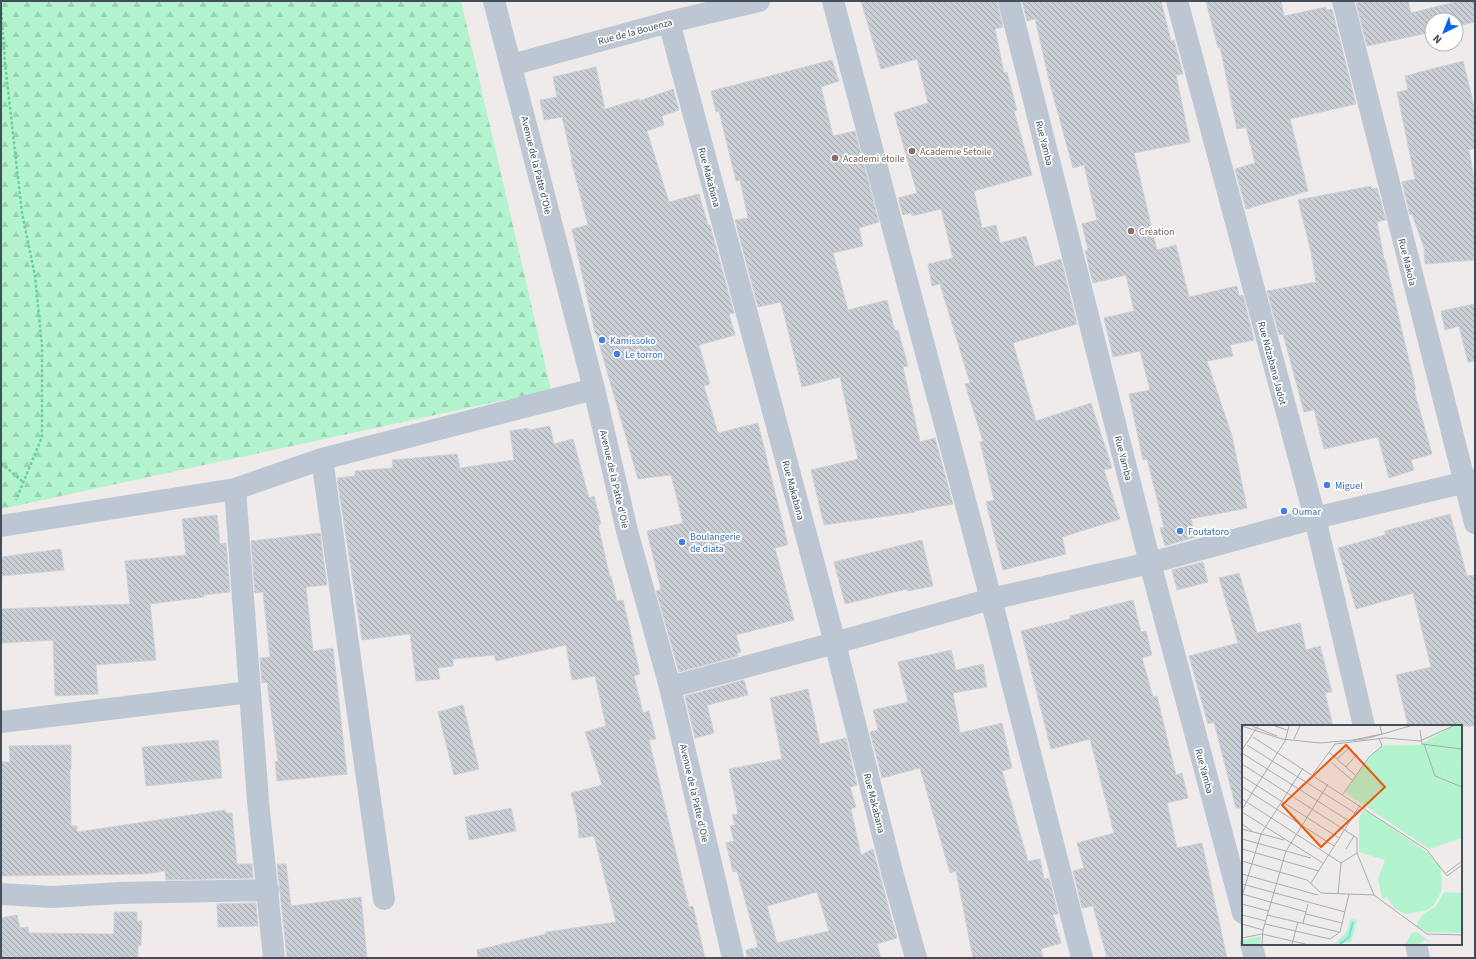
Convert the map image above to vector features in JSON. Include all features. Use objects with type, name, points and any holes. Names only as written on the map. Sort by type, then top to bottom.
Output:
[{"type":"street","name":"Avenue de la Patte d'Oie","points":[[494,1],[594,389],[627,531],[670,687],[733,958]]},
{"type":"street","name":"Rue de la Bouenza","points":[[511,65],[669,22],[759,1]]},
{"type":"street","points":[[833,1],[990,599],[1082,958]]},
{"type":"street","name":"Rue Yamba","points":[[1009,1],[1150,563],[1242,909]]},
{"type":"street","name":"Rue Ndzabana Jadot","points":[[1177,1],[1315,518],[1364,725]]},
{"type":"street","name":"Rue Makola","points":[[1343,1],[1469,481],[1475,523]]},
{"type":"street","name":"Rue Makabana","points":[[669,22],[835,643],[892,872],[916,958]]},
{"type":"street","points":[[4,525],[235,489],[322,459],[594,389]]},
{"type":"street","points":[[322,459],[384,899]]},
{"type":"street","points":[[670,687],[835,643],[990,599],[1150,563],[1315,518],[1469,481]]},
{"type":"street","points":[[235,489],[258,801],[274,958]]},
{"type":"street","points":[[1,722],[250,692]]},
{"type":"street","points":[[1,894],[52,897],[120,893],[268,890]]},
{"type":"street","points":[[1251,945],[1255,958]]},
{"type":"street","points":[[1416,945],[1419,958]]},
{"type":"path","points":[[1,6],[5,63],[22,213],[35,276],[42,346],[42,437],[4,525]]},
{"type":"path","points":[[1,463],[23,482]]},
{"type":"green space","points":[[1,1],[461,1],[551,390],[1,509]]},
{"type":"building","points":[[861,1],[997,1],[1003,27],[995,29],[1004,73],[1007,72],[1017,110],[1014,111],[1032,175],[974,191],[982,228],[996,225],[1000,243],[1026,236],[1035,267],[1061,259],[1077,324],[1013,343],[1036,421],[1091,403],[1112,468],[1104,470],[1120,519],[1062,537],[1066,554],[1003,570],[986,502],[994,500],[980,442],[983,441],[965,384],[970,383],[940,284],[932,286],[928,264],[953,258],[941,209],[912,216],[911,213],[903,215],[898,198],[917,193],[894,113],[928,103],[917,59],[881,69]]},
{"type":"building","points":[[1022,1],[1161,1],[1171,41],[1174,40],[1183,74],[1176,75],[1190,142],[1134,153],[1157,250],[1176,245],[1189,297],[1237,286],[1239,296],[1243,295],[1254,340],[1230,345],[1233,356],[1207,361],[1232,436],[1247,508],[1191,519],[1196,537],[1165,546],[1160,528],[1164,527],[1147,459],[1143,460],[1129,394],[1150,390],[1140,351],[1113,357],[1104,318],[1134,311],[1126,275],[1093,283],[1085,251],[1088,250],[1082,224],[1097,220],[1084,165],[1073,168],[1050,84],[1035,19],[1027,21]]},
{"type":"building","points":[[1206,1],[1281,1],[1284,16],[1326,7],[1327,10],[1332,9],[1356,104],[1290,119],[1308,191],[1246,209],[1235,169],[1255,163],[1246,127],[1237,129],[1220,47],[1218,48]]},
{"type":"building","points":[[1367,1],[1408,1],[1411,13],[1459,1],[1475,1],[1475,22],[1464,24],[1464,12],[1424,12],[1424,34],[1367,46],[1356,3]]},
{"type":"building","points":[[832,60],[839,81],[821,87],[833,136],[855,131],[879,222],[859,228],[863,246],[833,253],[848,310],[887,300],[895,331],[898,330],[908,366],[903,367],[920,442],[935,438],[953,504],[915,512],[824,525],[811,470],[858,459],[840,377],[802,387],[781,302],[758,307],[735,220],[748,218],[740,180],[736,181],[719,111],[716,112],[711,91]]},
{"type":"building","points":[[1463,61],[1475,110],[1475,148],[1469,150],[1475,183],[1475,260],[1425,264],[1424,248],[1412,214],[1410,215],[1402,182],[1415,179],[1397,92],[1408,90],[1405,76]]},
{"type":"building","points":[[596,67],[605,109],[639,99],[639,101],[673,89],[679,110],[662,116],[664,125],[647,131],[669,202],[699,194],[708,225],[710,225],[734,313],[729,314],[735,335],[699,345],[710,384],[704,386],[718,433],[758,423],[788,545],[775,548],[794,620],[736,635],[741,652],[737,653],[738,656],[679,672],[656,591],[661,590],[647,531],[683,523],[671,475],[638,479],[595,333],[572,229],[588,225],[571,160],[562,117],[544,120],[540,100],[557,97],[553,77]]},
{"type":"building","points":[[1371,186],[1372,189],[1377,188],[1386,220],[1377,222],[1384,259],[1416,390],[1414,390],[1432,454],[1411,460],[1414,470],[1389,478],[1378,437],[1324,449],[1314,410],[1304,412],[1283,334],[1279,335],[1267,291],[1316,282],[1311,252],[1298,200]]},
{"type":"building","points":[[1475,304],[1475,361],[1468,362],[1459,326],[1445,330],[1441,311]]},
{"type":"building","points":[[550,426],[554,444],[573,439],[589,498],[594,496],[601,524],[598,525],[610,577],[611,576],[617,601],[623,600],[640,674],[634,676],[643,713],[649,711],[656,739],[649,740],[689,907],[693,906],[705,958],[478,958],[477,950],[546,934],[546,932],[616,922],[594,836],[579,838],[577,817],[571,793],[602,785],[585,732],[606,726],[595,676],[572,680],[566,645],[496,661],[494,655],[453,659],[453,666],[438,668],[440,679],[416,681],[410,634],[362,640],[337,478],[355,476],[355,471],[393,468],[392,460],[457,454],[460,468],[514,460],[510,431],[528,428],[529,430]]},
{"type":"building","points":[[1450,514],[1467,576],[1475,575],[1475,726],[1408,725],[1396,675],[1431,667],[1413,593],[1356,609],[1338,548],[1385,535],[1385,531]]},
{"type":"building","points":[[217,515],[220,544],[226,543],[230,592],[150,604],[156,660],[96,665],[98,694],[55,696],[53,640],[1,643],[1,609],[130,604],[125,561],[186,555],[182,519]]},
{"type":"building","points":[[320,533],[327,585],[306,587],[313,651],[333,648],[347,774],[277,781],[275,762],[278,761],[267,682],[262,683],[260,658],[270,657],[263,592],[255,593],[251,541]]},
{"type":"building","points":[[922,540],[933,586],[908,591],[907,589],[845,604],[834,562]]},
{"type":"building","points":[[61,549],[64,570],[1,576],[1,557]]},
{"type":"building","points":[[1203,562],[1208,582],[1177,590],[1172,570]]},
{"type":"building","points":[[1239,573],[1257,633],[1300,623],[1306,650],[1320,646],[1332,692],[1325,693],[1333,725],[1242,725],[1242,808],[1236,808],[1214,722],[1208,724],[1189,656],[1238,643],[1219,578]]},
{"type":"building","points":[[1133,600],[1141,632],[1146,631],[1152,655],[1142,658],[1153,697],[1157,696],[1176,775],[1182,773],[1188,798],[1167,803],[1177,848],[1202,843],[1227,958],[1107,958],[1093,906],[1082,908],[1073,871],[1084,868],[1077,843],[1114,833],[1090,739],[1051,749],[1021,631],[1070,619],[1070,616]]},
{"type":"building","points":[[951,650],[956,670],[983,664],[987,687],[953,693],[960,733],[1002,723],[1012,768],[1002,771],[1028,861],[1040,859],[1044,879],[1049,878],[1058,914],[1053,915],[1061,943],[1041,949],[1043,958],[973,958],[956,871],[950,873],[920,768],[882,778],[870,732],[878,730],[873,710],[908,702],[898,662]]},
{"type":"building","points":[[744,680],[748,695],[707,705],[714,733],[695,738],[685,696]]},
{"type":"building","points":[[808,689],[820,744],[846,738],[857,785],[850,787],[856,807],[851,809],[861,855],[873,849],[897,938],[877,944],[881,958],[747,958],[746,950],[758,947],[737,871],[733,872],[726,843],[734,841],[730,826],[735,825],[732,815],[738,814],[729,769],[782,759],[770,698]],"holes":[[[817,892],[829,931],[777,943],[767,906]]]},
{"type":"building","points":[[463,705],[479,769],[454,775],[438,712]]},
{"type":"building","points":[[218,740],[222,778],[146,786],[142,747]]},
{"type":"building","points":[[71,745],[71,826],[77,826],[77,832],[225,810],[226,813],[232,813],[237,864],[252,864],[253,878],[166,880],[165,871],[145,874],[1,876],[1,762],[10,762],[9,746]]},
{"type":"building","points":[[511,808],[516,831],[469,840],[465,817]]},
{"type":"building","points":[[277,864],[286,864],[291,906],[361,897],[367,958],[287,958]]},
{"type":"building","points":[[256,903],[258,926],[218,927],[217,904]]},
{"type":"building","points":[[114,912],[137,912],[137,921],[142,921],[141,945],[138,946],[138,958],[1,958],[1,918],[17,915],[20,928],[28,927],[29,933],[114,934]]},
{"type":"place","name":"Academie 5etoile","points":[[912,151]]},
{"type":"place","name":"Academi étoile","points":[[835,158]]},
{"type":"place","name":"Création","points":[[1131,231]]},
{"type":"place","name":"Kamissoko","points":[[602,340]]},
{"type":"place","name":"Le torron","points":[[617,354]]},
{"type":"place","name":"Miguel","points":[[1327,485]]},
{"type":"place","name":"Oumar","points":[[1284,511]]},
{"type":"place","name":"Foutatoro","points":[[1180,531]]},
{"type":"place","name":"Boulangerie de diata","points":[[682,542]]}]
